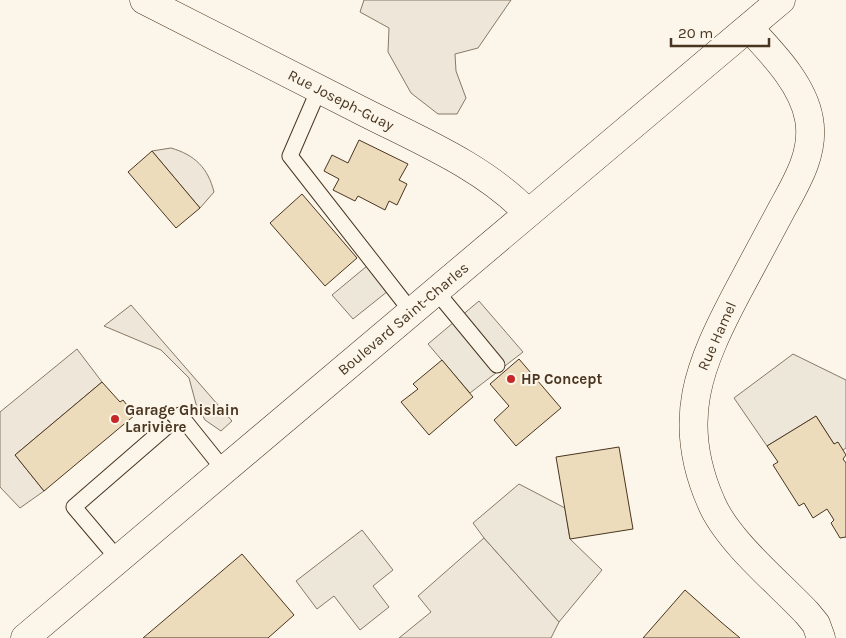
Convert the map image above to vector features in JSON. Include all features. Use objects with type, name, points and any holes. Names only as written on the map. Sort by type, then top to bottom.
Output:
[{"type":"street","name":"Rue Joseph-Guay","points":[[144,0],[319,89],[489,179],[512,196],[528,214]]},
{"type":"street","name":"Boulevard Saint-Charles","points":[[25,638],[781,0]]},
{"type":"street","name":"Rue Hamel","points":[[749,28],[784,70],[804,102],[809,119],[811,139],[806,159],[794,186],[715,335],[704,362],[696,386],[693,413],[694,438],[697,462],[702,480],[711,504],[723,525],[807,613],[816,624],[821,638]]},
{"type":"lane","points":[[319,89],[290,156],[411,311]]},
{"type":"lane","points":[[436,291],[497,365]]},
{"type":"lane","points":[[118,559],[74,506],[180,415],[224,470]]},
{"type":"shaded area","points":[[364,0],[511,0],[478,48],[455,54],[456,71],[466,98],[457,114],[438,114],[411,93],[388,52],[389,28],[360,12]]},
{"type":"shaded area","points":[[171,148],[194,159],[208,176],[214,192],[200,208],[152,151]]},
{"type":"shaded area","points":[[373,261],[393,287],[353,319],[332,295]]},
{"type":"shaded area","points":[[479,301],[523,352],[470,393],[428,344]]},
{"type":"shaded area","points":[[131,305],[232,421],[221,431],[205,420],[196,404],[189,378],[161,350],[104,326]]},
{"type":"shaded area","points":[[77,349],[102,382],[15,455],[44,491],[20,508],[0,487],[0,412]]},
{"type":"shaded area","points":[[793,354],[846,380],[846,448],[843,450],[834,444],[816,416],[767,446],[734,398]]},
{"type":"shaded area","points":[[519,484],[565,508],[570,539],[602,570],[559,622],[484,538],[473,523]]},
{"type":"shaded area","points":[[362,530],[393,570],[373,586],[389,607],[360,630],[334,596],[317,609],[296,581]]},
{"type":"shaded area","points":[[484,538],[559,622],[551,638],[399,638],[431,612],[418,596]]},
{"type":"building","points":[[359,140],[408,164],[399,180],[407,184],[397,205],[389,201],[385,210],[358,196],[355,201],[333,190],[339,179],[324,171],[332,155],[348,163]]},
{"type":"building","points":[[152,151],[200,208],[176,228],[128,172]]},
{"type":"building","points":[[302,194],[357,258],[325,286],[270,223]]},
{"type":"building","points":[[519,359],[561,408],[516,446],[494,420],[509,406],[490,384]]},
{"type":"building","points":[[442,360],[473,397],[429,435],[401,402],[418,389],[413,384]]},
{"type":"building","points":[[102,382],[120,402],[123,400],[135,415],[44,491],[15,455]]},
{"type":"building","points":[[816,416],[834,444],[838,442],[846,455],[843,459],[846,463],[846,537],[840,538],[831,523],[834,520],[827,509],[813,518],[804,503],[799,506],[773,465],[778,462],[767,446]]},
{"type":"building","points":[[619,447],[633,529],[570,539],[556,457]]},
{"type":"building","points":[[242,554],[294,615],[268,638],[143,638]]},
{"type":"building","points":[[685,590],[721,622],[740,638],[643,638]]},
{"type":"place","name":"HP Concept","points":[[511,379]]},
{"type":"place","name":"Garage Ghislain Larivière","points":[[115,419]]}]
